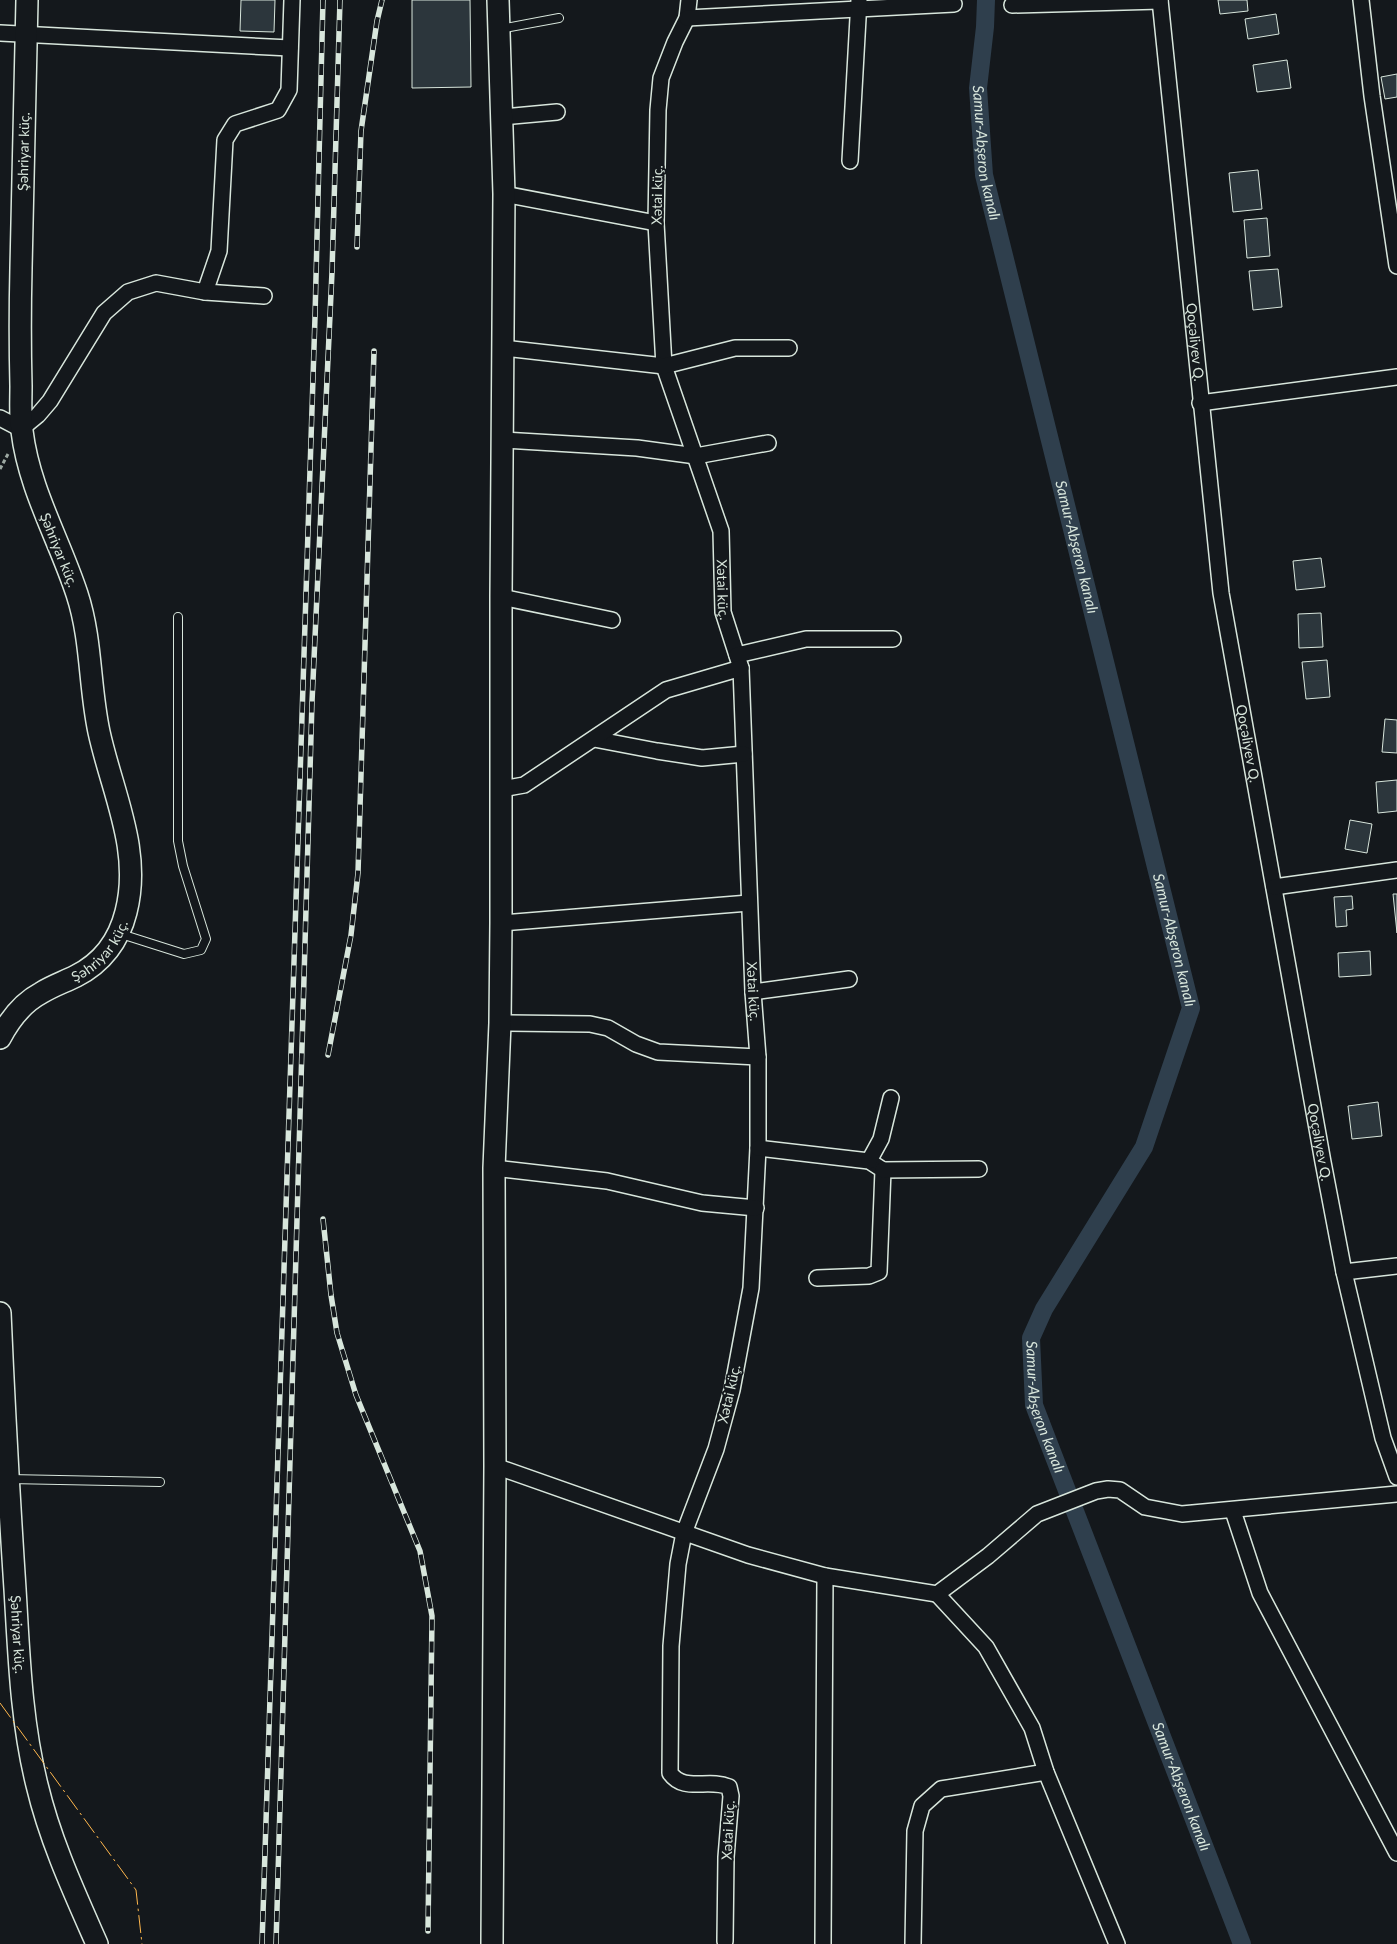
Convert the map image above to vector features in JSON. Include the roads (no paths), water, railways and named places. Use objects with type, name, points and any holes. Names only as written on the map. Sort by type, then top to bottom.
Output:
[{"type":"street","name":"Şəhriyar küç.","points":[[0,1038],[8,1023],[22,1007],[40,993],[94,965],[108,951],[119,933],[126,911],[130,878],[130,846],[99,732],[85,620],[69,572],[36,492],[27,464],[22,429],[20,335],[27,0]]},
{"type":"street","points":[[205,292],[219,251],[225,140],[235,124],[278,110],[289,90],[292,0]]},
{"type":"street","points":[[492,1944],[495,1466],[494,1168],[500,1023],[500,598],[504,194],[498,0]]},
{"type":"street","name":"Xətai küç.","points":[[689,0],[688,18],[675,42],[661,78],[658,110],[656,223],[664,366],[721,531],[723,612],[739,662],[753,992],[758,1057],[758,1148],[751,1288],[732,1390],[716,1449],[684,1533],[678,1564],[671,1646],[670,1773],[675,1780],[684,1784],[720,1783],[729,1786],[731,1796],[726,1857],[725,1941]]},
{"type":"street","points":[[1361,0],[1372,96],[1397,266]]},
{"type":"street","points":[[1012,5],[1160,1]]},
{"type":"street","name":"Qoçəliyev Q.","points":[[1160,1],[1221,593],[1344,1272],[1390,1437],[1397,1477]]},
{"type":"street","points":[[688,18],[859,4],[954,4]]},
{"type":"street","points":[[850,161],[859,4]]},
{"type":"street","points":[[0,33],[290,48]]},
{"type":"street","points":[[502,117],[557,112]]},
{"type":"street","points":[[504,194],[656,223]]},
{"type":"street","points":[[0,418],[22,429],[38,415],[50,401],[104,313],[128,292],[156,283],[205,292],[264,296]]},
{"type":"street","points":[[503,348],[664,366],[735,348],[789,348]]},
{"type":"street","points":[[1200,403],[1397,377]]},
{"type":"street","points":[[503,440],[637,448],[696,456],[768,443]]},
{"type":"street","points":[[500,598],[612,620]]},
{"type":"street","points":[[501,789],[524,785],[666,690],[806,639],[892,639]]},
{"type":"street","points":[[594,739],[702,758],[744,754]]},
{"type":"street","points":[[1274,887],[1397,870]]},
{"type":"street","points":[[501,923],[749,903]]},
{"type":"street","points":[[753,992],[849,979]]},
{"type":"street","points":[[500,1023],[590,1024],[608,1028],[636,1044],[658,1052],[758,1057]]},
{"type":"street","points":[[869,1162],[881,1139],[891,1098]]},
{"type":"street","points":[[758,1148],[869,1162],[883,1170],[979,1169]]},
{"type":"street","points":[[494,1168],[607,1181],[702,1203],[756,1208]]},
{"type":"street","points":[[817,1278],[869,1276],[879,1272],[883,1170]]},
{"type":"street","points":[[1344,1272],[1397,1266]]},
{"type":"street","name":"Şəhriyar küç.","points":[[0,1314],[4,1479],[26,1727],[35,1775],[50,1832],[97,1944]]},
{"type":"street","points":[[495,1466],[748,1555],[825,1576],[937,1594],[986,1647],[1032,1728],[1046,1772],[1117,1944]]},
{"type":"street","points":[[937,1594],[988,1556],[1037,1514],[1108,1488],[1120,1490],[1146,1507],[1182,1514],[1397,1494]]},
{"type":"street","points":[[1233,1510],[1260,1593],[1397,1853]]},
{"type":"street","points":[[823,1944],[825,1576]]},
{"type":"street","points":[[913,1944],[915,1831],[922,1806],[941,1789],[1046,1772]]},
{"type":"lane","points":[[498,29],[560,18]]},
{"type":"lane","points":[[119,933],[184,954],[200,950],[206,940],[183,866],[178,841],[178,617]]},
{"type":"lane","points":[[4,1479],[160,1482]]},
{"type":"waterway","name":"Samur-Abşeron kanalı","points":[[986,0],[978,88],[984,175],[1191,1008],[1144,1147],[1044,1309],[1031,1338],[1034,1405],[1242,1944]]},
{"type":"railway","points":[[262,1944],[315,317],[323,0]]},
{"type":"railway","points":[[276,1944],[312,702],[332,272],[340,0]]},
{"type":"railway","points":[[357,247],[361,131],[377,21],[382,0]]},
{"type":"railway","points":[[328,1055],[351,935],[358,873],[374,351]]},
{"type":"railway","points":[[323,1219],[337,1333],[356,1395],[420,1551],[432,1616],[428,1931]]}]
